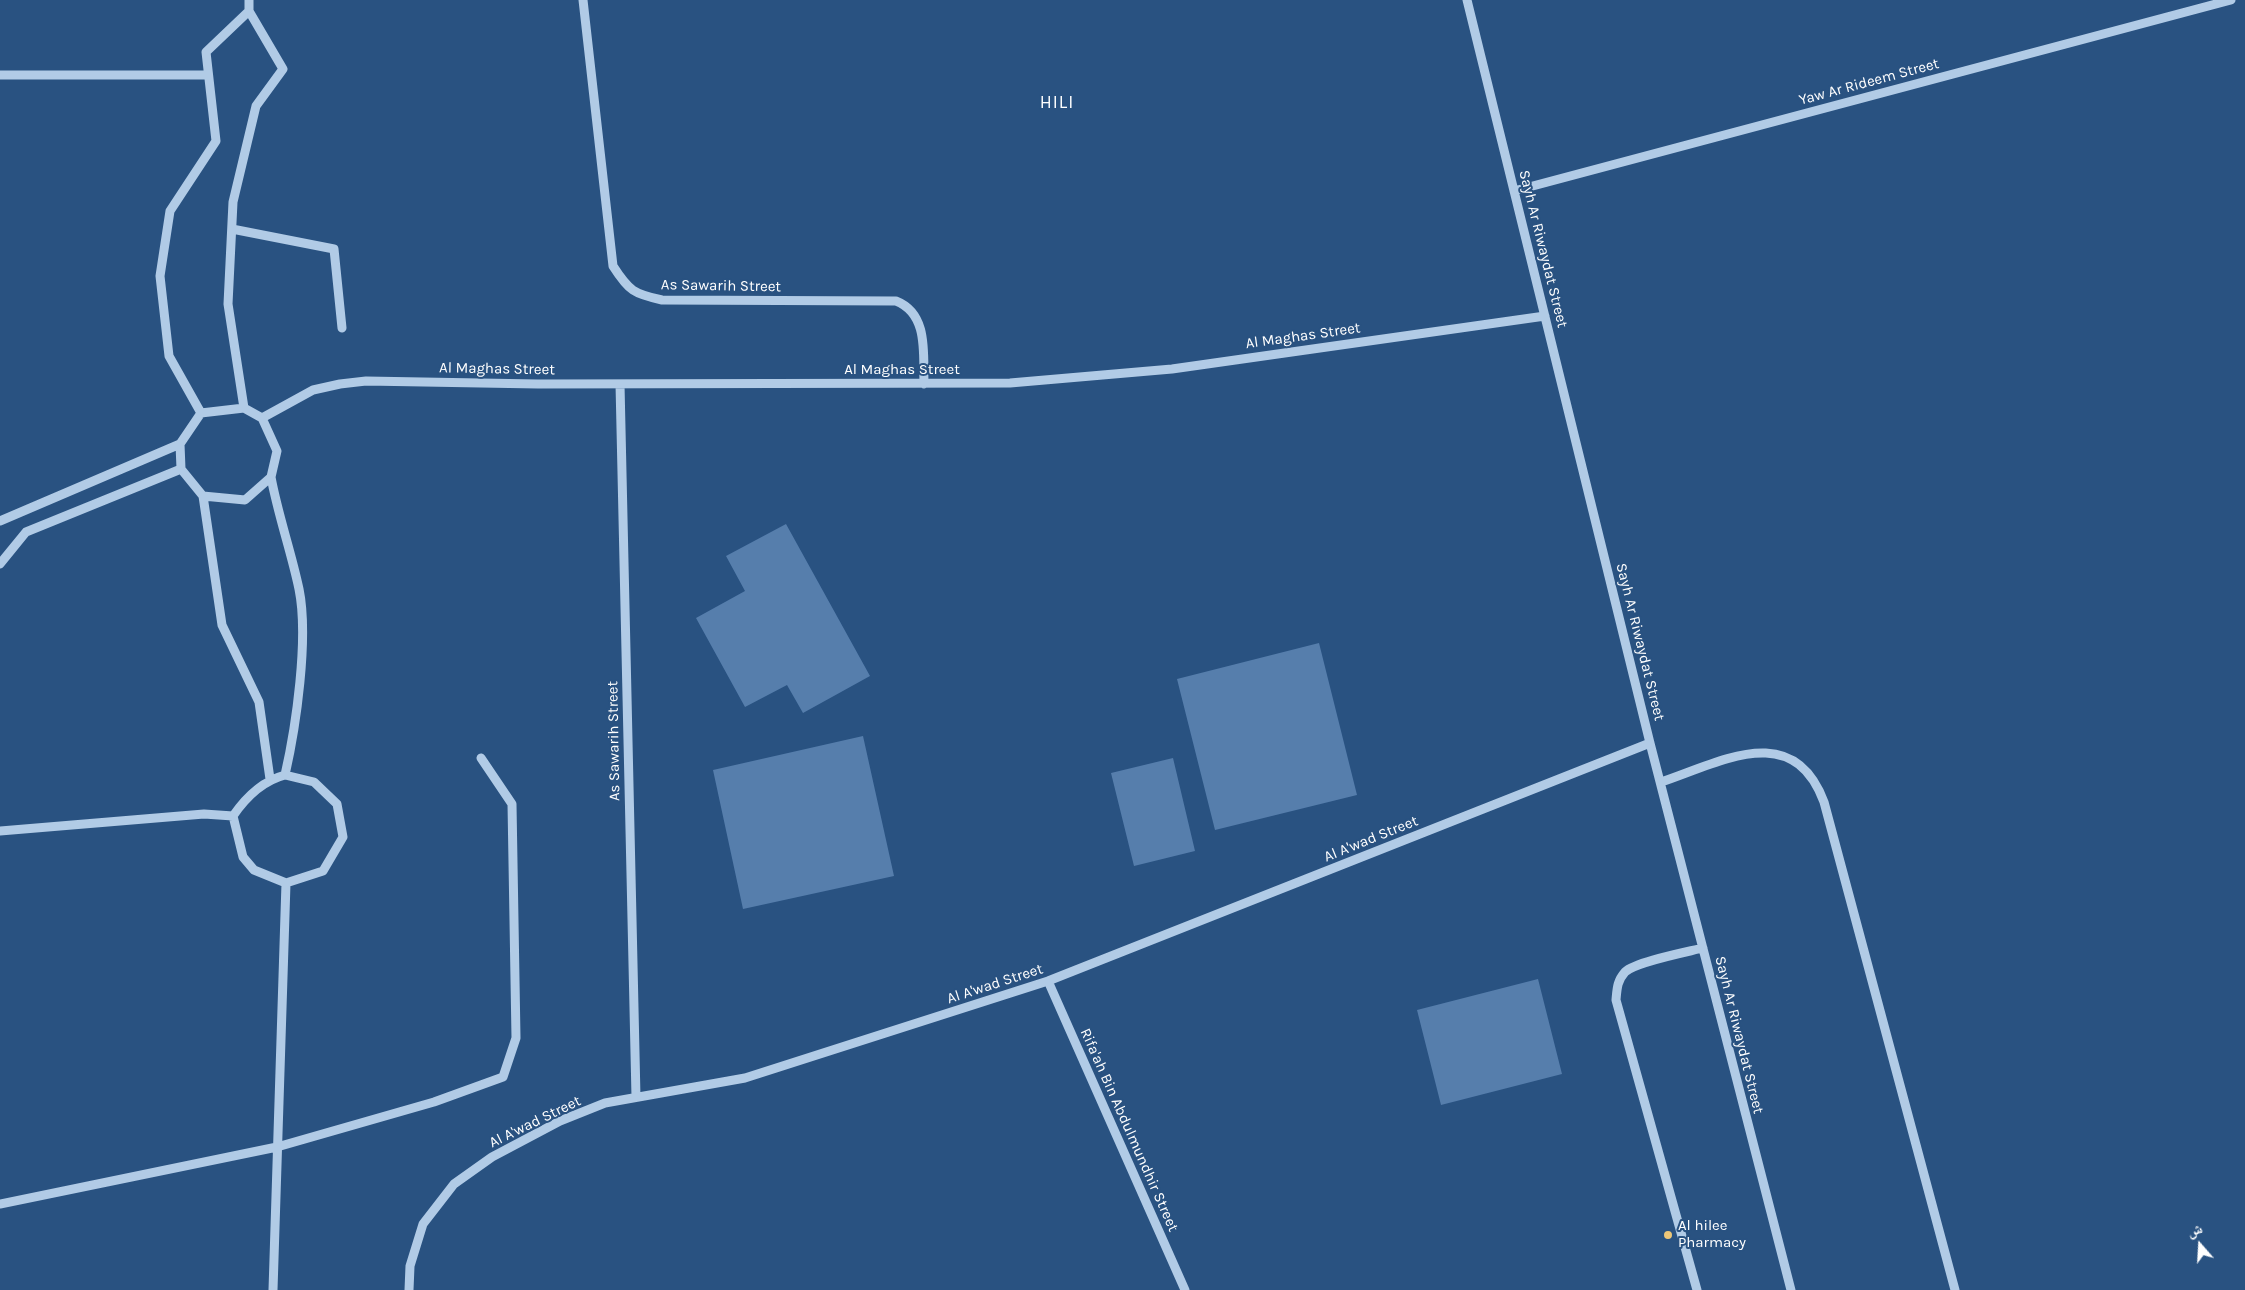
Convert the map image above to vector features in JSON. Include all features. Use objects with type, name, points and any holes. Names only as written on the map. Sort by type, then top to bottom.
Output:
[{"type":"street","points":[[244,408],[228,304],[233,202],[256,106],[283,68],[249,11],[249,0]]},
{"type":"street","name":"As Sawarih Street","points":[[583,0],[613,266],[626,287],[638,295],[662,300],[896,302],[907,306],[922,330],[924,384]]},
{"type":"street","name":"Sayh Ar Riwaydat Street","points":[[1467,0],[1650,743],[1791,1290]]},
{"type":"street","name":"Yaw Ar Rideem Street","points":[[1514,192],[2231,0]]},
{"type":"street","points":[[201,413],[169,356],[160,276],[170,211],[216,141],[206,52],[249,11]]},
{"type":"street","points":[[0,75],[208,76]]},
{"type":"street","points":[[232,229],[334,249],[342,328]]},
{"type":"street","name":"Al Maghas Street","points":[[262,418],[313,390],[349,383],[1010,383],[1172,369],[1545,316]]},
{"type":"street","name":"As Sawarih Street","points":[[620,384],[636,1097]]},
{"type":"street","points":[[0,522],[180,444],[201,413],[244,408],[262,418],[277,451],[271,477],[299,591],[302,641],[294,737],[285,776]]},
{"type":"street","points":[[180,444],[182,469],[203,496],[222,625],[259,702],[270,779]]},
{"type":"street","points":[[0,564],[26,532],[182,469]]},
{"type":"street","points":[[203,496],[246,500],[271,477]]},
{"type":"street","name":"Al A'wad Street","points":[[409,1290],[410,1266],[423,1224],[454,1184],[492,1157],[560,1121],[605,1104],[636,1097],[707,1087],[745,1078],[1048,982],[1650,743]]},
{"type":"street","points":[[1661,782],[1753,752],[1772,752],[1790,758],[1806,769],[1818,784],[1827,811],[1955,1290]]},
{"type":"street","points":[[0,1204],[277,1147],[434,1102],[503,1077],[516,1038],[512,804],[481,758]]},
{"type":"street","points":[[285,776],[314,782],[336,804],[343,837],[323,871],[286,883],[254,870],[243,857],[233,816],[244,801],[270,779],[285,776]]},
{"type":"street","points":[[0,831],[204,814],[233,816]]},
{"type":"street","points":[[272,1290],[286,883]]},
{"type":"street","points":[[1697,1290],[1616,1000],[1617,984],[1626,971],[1641,964],[1703,948]]},
{"type":"street","name":"Rifa'ah Bin Abdulmundhir Street","points":[[1048,982],[1184,1290]]},
{"type":"building","points":[[786,524],[870,676],[803,713],[787,685],[745,707],[696,618],[745,591],[726,556]]},
{"type":"building","points":[[1319,643],[1357,795],[1215,830],[1177,679]]},
{"type":"building","points":[[863,736],[894,876],[743,909],[713,770]]},
{"type":"building","points":[[1173,758],[1195,851],[1134,866],[1111,773]]},
{"type":"building","points":[[1538,979],[1562,1074],[1441,1105],[1417,1010]]},
{"type":"place","name":"Al hilee Pharmacy","points":[[1668,1235]]},
{"type":"district","name":"HILI","points":[[1057,103]]}]
